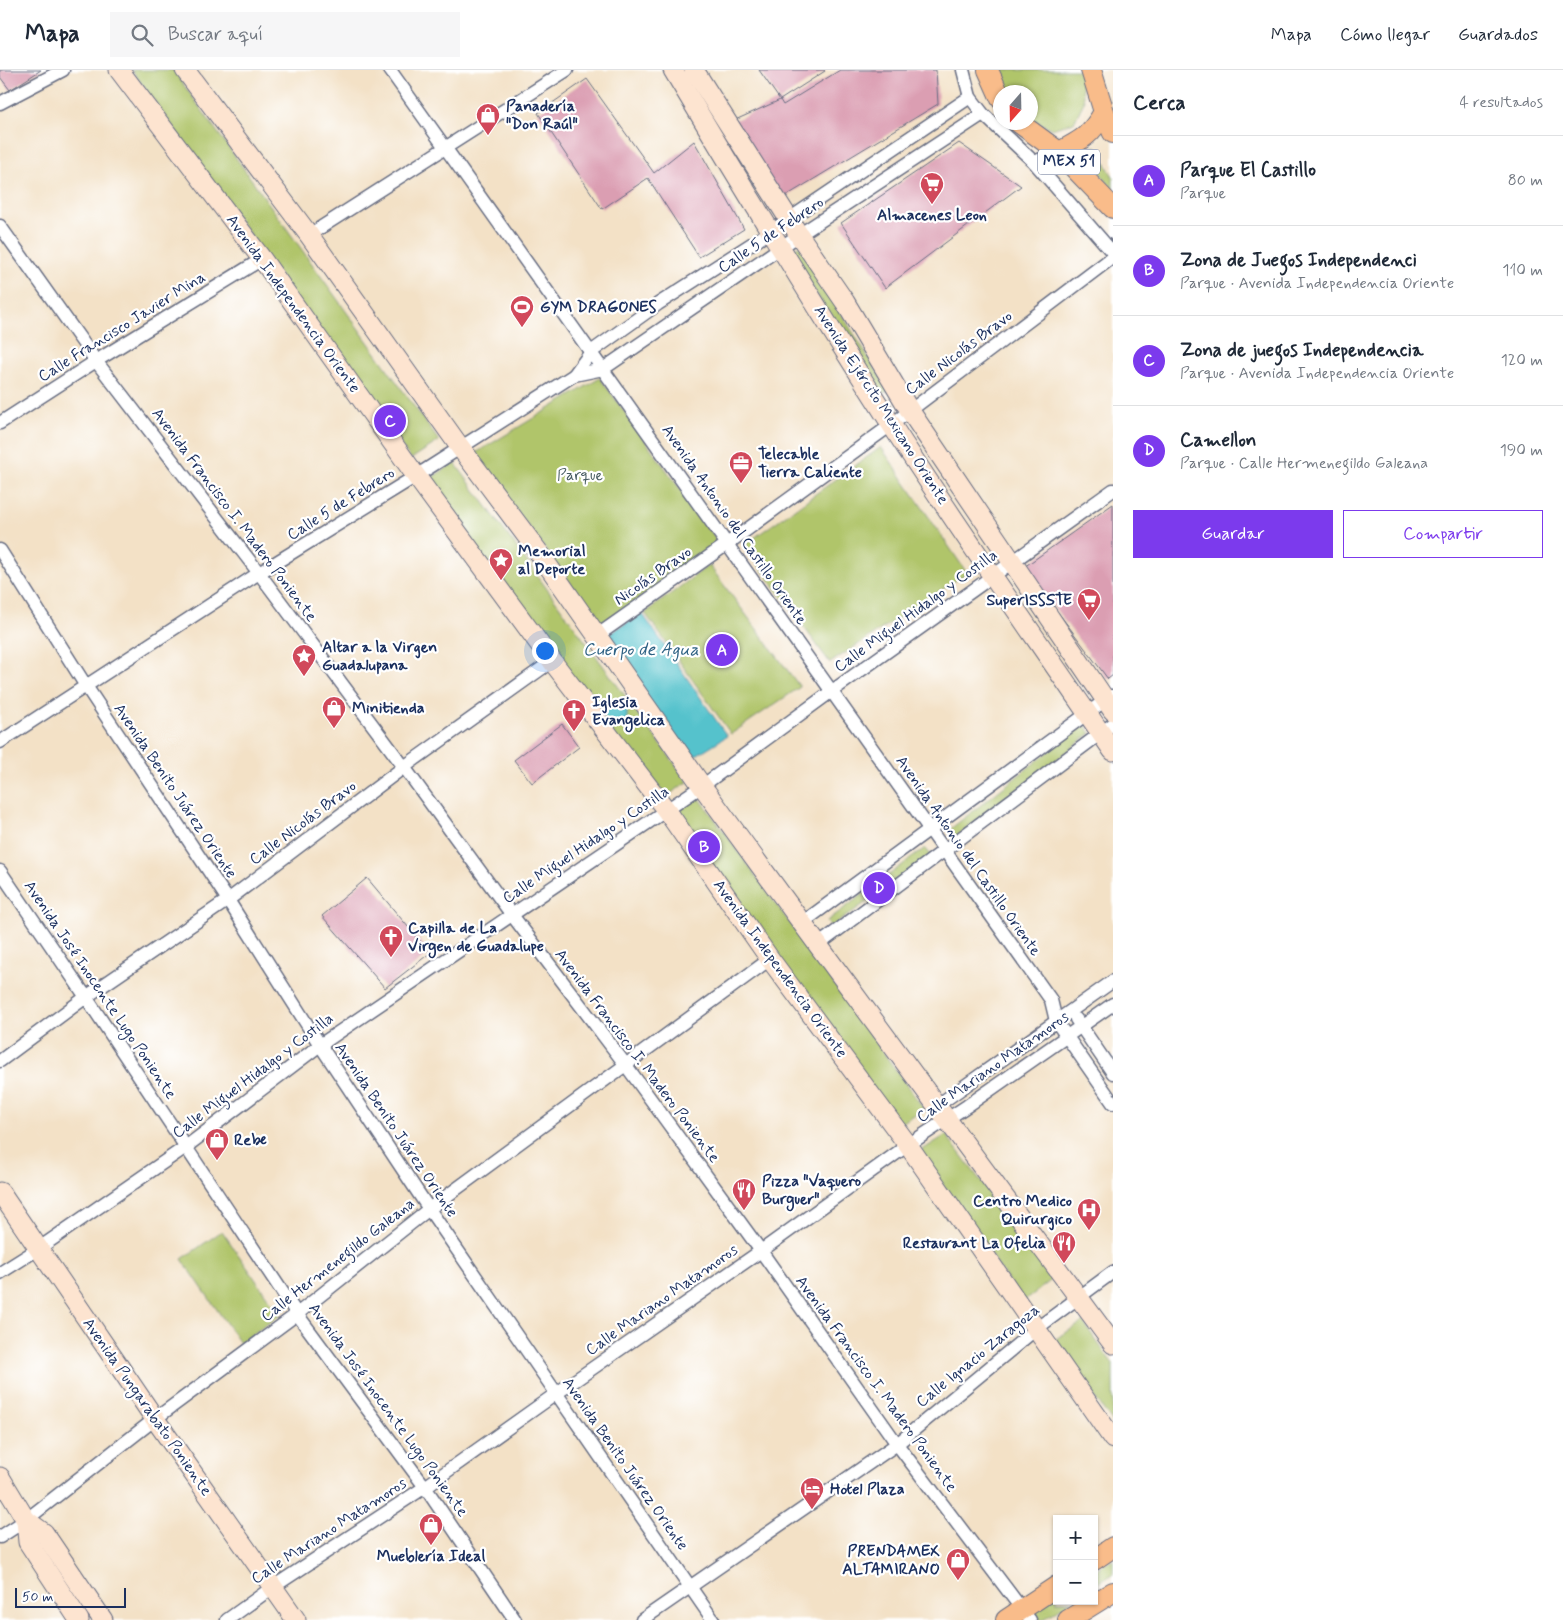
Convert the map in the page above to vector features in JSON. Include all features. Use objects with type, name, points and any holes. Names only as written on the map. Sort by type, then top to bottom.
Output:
[{"type":"main road","points":[[988,70],[994,85]]},
{"type":"main road","name":"MEX 51","points":[[1091,70],[1104,112],[1113,133]]},
{"type":"main road","points":[[1059,152],[1083,140],[1097,125],[1104,112]]},
{"type":"main road","name":"MEX 51","points":[[1029,130],[1059,152],[1113,208]]},
{"type":"main road","points":[[1098,1557],[1113,1547]]},
{"type":"main road","points":[[1019,1616],[1053,1589]]},
{"type":"main road","points":[[1068,1620],[1113,1592]]},
{"type":"street","points":[[0,104],[63,70]]},
{"type":"street","name":"Avenida Independencia Oriente","points":[[120,70],[262,259],[416,476],[552,661],[667,811],[770,959],[908,1145],[1113,1439]]},
{"type":"street","points":[[185,70],[309,236],[460,447],[538,550],[702,786],[818,946],[943,1112],[1113,1344]]},
{"type":"street","name":"Avenida Antonio del Castillo Oriente","points":[[390,70],[1051,1000],[1056,1021],[1113,1103]]},
{"type":"street","points":[[309,236],[567,70]]},
{"type":"street","name":"Avenida Ejército Mexicano Oriente","points":[[673,70],[780,249],[892,425],[992,576],[1088,713],[1107,728],[1113,751]]},
{"type":"street","name":"Avenida Ejército Mexicano Oriente","points":[[694,70],[794,227],[845,302],[910,411],[1012,562],[1111,702]]},
{"type":"street","points":[[963,70],[970,97],[983,114],[1034,162],[1113,253]]},
{"type":"street","name":"Calle 5 de Febrero","points":[[0,742],[259,573],[574,375],[603,369],[780,249],[794,227],[909,139],[970,97]]},
{"type":"street","name":"Calle 5 de Febrero","points":[[574,375],[591,352],[658,304],[770,232],[794,227],[919,157],[983,114]]},
{"type":"street","points":[[909,139],[919,157]]},
{"type":"street","points":[[1034,162],[1059,152]]},
{"type":"street","points":[[734,171],[751,160]]},
{"type":"street","name":"Avenida Francisco I. Madero Poniente","points":[[0,226],[96,361],[259,573],[512,915],[625,1064],[761,1251],[1019,1616]]},
{"type":"street","name":"Calle Nicolás Bravo","points":[[727,544],[892,425],[1113,257]]},
{"type":"street","name":"Calle Francisco Javier Mina","points":[[0,423],[96,361],[262,259]]},
{"type":"street","name":"Calle Miguel Hidalgo y Costilla","points":[[0,1273],[187,1146],[320,1045],[667,811],[1113,490]]},
{"type":"street","name":"Nicolás Bravo","points":[[598,635],[727,544]]},
{"type":"street","name":"Avenida Benito Juárez Oriente","points":[[0,550],[86,686],[429,1209],[713,1620]]},
{"type":"street","name":"Calle Nicolás Bravo","points":[[0,1061],[86,997],[228,900],[404,767],[552,661]]},
{"type":"street","points":[[802,923],[1088,713],[1111,702]]},
{"type":"street","points":[[818,946],[1107,728]]},
{"type":"street","name":"Avenida José Inocente Lugo Poniente","points":[[0,871],[187,1146],[298,1314],[425,1487],[515,1620]]},
{"type":"street","name":"Calle Hermenegildo Galeana","points":[[0,1537],[26,1520],[155,1419],[298,1314],[429,1209],[770,959]]},
{"type":"street","name":"Calle Mariano Matamoros","points":[[227,1620],[273,1587],[425,1487],[761,1251],[908,1145],[943,1112],[1056,1021],[1113,981]]},
{"type":"street","name":"Avenida Antonio del Castillo Oriente","points":[[1051,1000],[1070,1011],[1113,1073]]},
{"type":"street","name":"Calle Mariano Matamoros","points":[[943,1112],[1066,1036],[1113,1004]]},
{"type":"street","name":"Avenida Pungarabato Poniente","points":[[0,1192],[155,1419],[296,1620]]},
{"type":"street","name":"Calle Ignacio Zaragoza","points":[[642,1620],[897,1444],[1036,1329],[1113,1272]]},
{"type":"street","points":[[0,1477],[26,1520],[44,1533],[103,1620]]},
{"type":"street","points":[[26,1520],[28,1542],[79,1620]]},
{"type":"green space","points":[[132,70],[173,70],[439,441],[411,459]]},
{"type":"green space","points":[[997,70],[1080,70],[1084,102],[1074,122],[1052,129],[1038,122],[1038,85],[1004,85]]},
{"type":"green space","points":[[1096,146],[1113,177],[1113,190],[1081,153]]},
{"type":"green space","points":[[798,246],[889,391],[884,393],[858,361],[792,254],[793,250]]},
{"type":"green space","name":"Parque","points":[[600,378],[720,544],[601,624],[474,454]]},
{"type":"green space","points":[[881,447],[967,573],[830,663],[744,545]]},
{"type":"green space","points":[[455,463],[688,782],[662,799],[424,482]]},
{"type":"green space","points":[[709,565],[800,687],[731,734],[645,613]]},
{"type":"green space","points":[[1084,724],[1091,733],[956,838],[949,830]]},
{"type":"green space","points":[[698,796],[924,1109],[898,1125],[675,815]]},
{"type":"green space","points":[[925,848],[932,856],[831,927],[827,921]]},
{"type":"green space","points":[[946,1135],[1054,1278],[1023,1302],[919,1152]]},
{"type":"green space","points":[[222,1231],[280,1315],[240,1343],[182,1259]]},
{"type":"green space","points":[[1083,1322],[1113,1364],[1113,1423],[1054,1340]]},
{"type":"green space","points":[[1113,1559],[1113,1574],[1098,1583],[1098,1568]]},
{"type":"green space","points":[[1053,1598],[1053,1605],[1065,1605],[1043,1620],[1038,1620],[1033,1611]]},
{"type":"water","name":"Cuerpo de Agua","points":[[642,613],[727,736],[690,759],[604,637]]},
{"type":"water","points":[[617,700],[627,709],[627,720],[613,726],[601,712],[602,705]]},
{"type":"building","points":[[0,70],[41,70],[10,90],[0,77]]},
{"type":"building","points":[[759,70],[824,70],[825,71],[780,100]]},
{"type":"building","points":[[840,70],[936,70],[938,104],[781,199],[733,121],[780,100],[783,105]]},
{"type":"building","points":[[587,79],[654,173],[694,141],[744,229],[699,257],[648,178],[602,209],[538,113]]},
{"type":"building","name":"Almacenes Leon","points":[[959,143],[1021,186],[885,288],[841,223]]},
{"type":"building","name":"SuperISSSTE","points":[[1113,504],[1113,675],[1108,679],[1024,567]]},
{"type":"building","points":[[562,724],[579,747],[532,783],[514,760]]},
{"type":"building","points":[[367,878],[430,953],[385,988],[322,916]]},
{"type":"place","name":"Panadería \"Don Raúl\"","points":[[488,136]]},
{"type":"place","name":"Almacenes Leon","points":[[932,205]]},
{"type":"place","name":"GYM DRAGONES","points":[[522,328]]},
{"type":"place","name":"Zona de juegos Independencia","points":[[390,421]]},
{"type":"place","name":"Telecable Tierra Caliente","points":[[741,484]]},
{"type":"place","name":"Memorial al Deporte","points":[[501,581]]},
{"type":"place","name":"SuperISSSTE","points":[[1089,621]]},
{"type":"place","name":"Parque El Castillo","points":[[722,650]]},
{"type":"place","name":"Altar a la Virgen Guadalupana","points":[[304,677]]},
{"type":"place","name":"Minitienda","points":[[334,729]]},
{"type":"place","name":"Iglesia Evangelica","points":[[574,732]]},
{"type":"place","name":"Zona de Juegos Independenci","points":[[704,847]]},
{"type":"place","name":"Camellon","points":[[879,888]]},
{"type":"place","name":"Capilla de La Virgen de Guadalupe","points":[[391,958]]},
{"type":"place","name":"Rebe","points":[[217,1161]]},
{"type":"place","name":"Pizza \"Vaquero Burguer\"","points":[[744,1211]]},
{"type":"place","name":"Centro Medico Quirurgico","points":[[1089,1231]]},
{"type":"place","name":"Restaurant La Ofelia","points":[[1064,1264]]},
{"type":"place","name":"Hotel Plaza","points":[[812,1510]]},
{"type":"place","name":"Mueblería Ideal","points":[[431,1546]]},
{"type":"place","name":"PRENDAMEX ALTAMIRANO","points":[[958,1581]]}]
